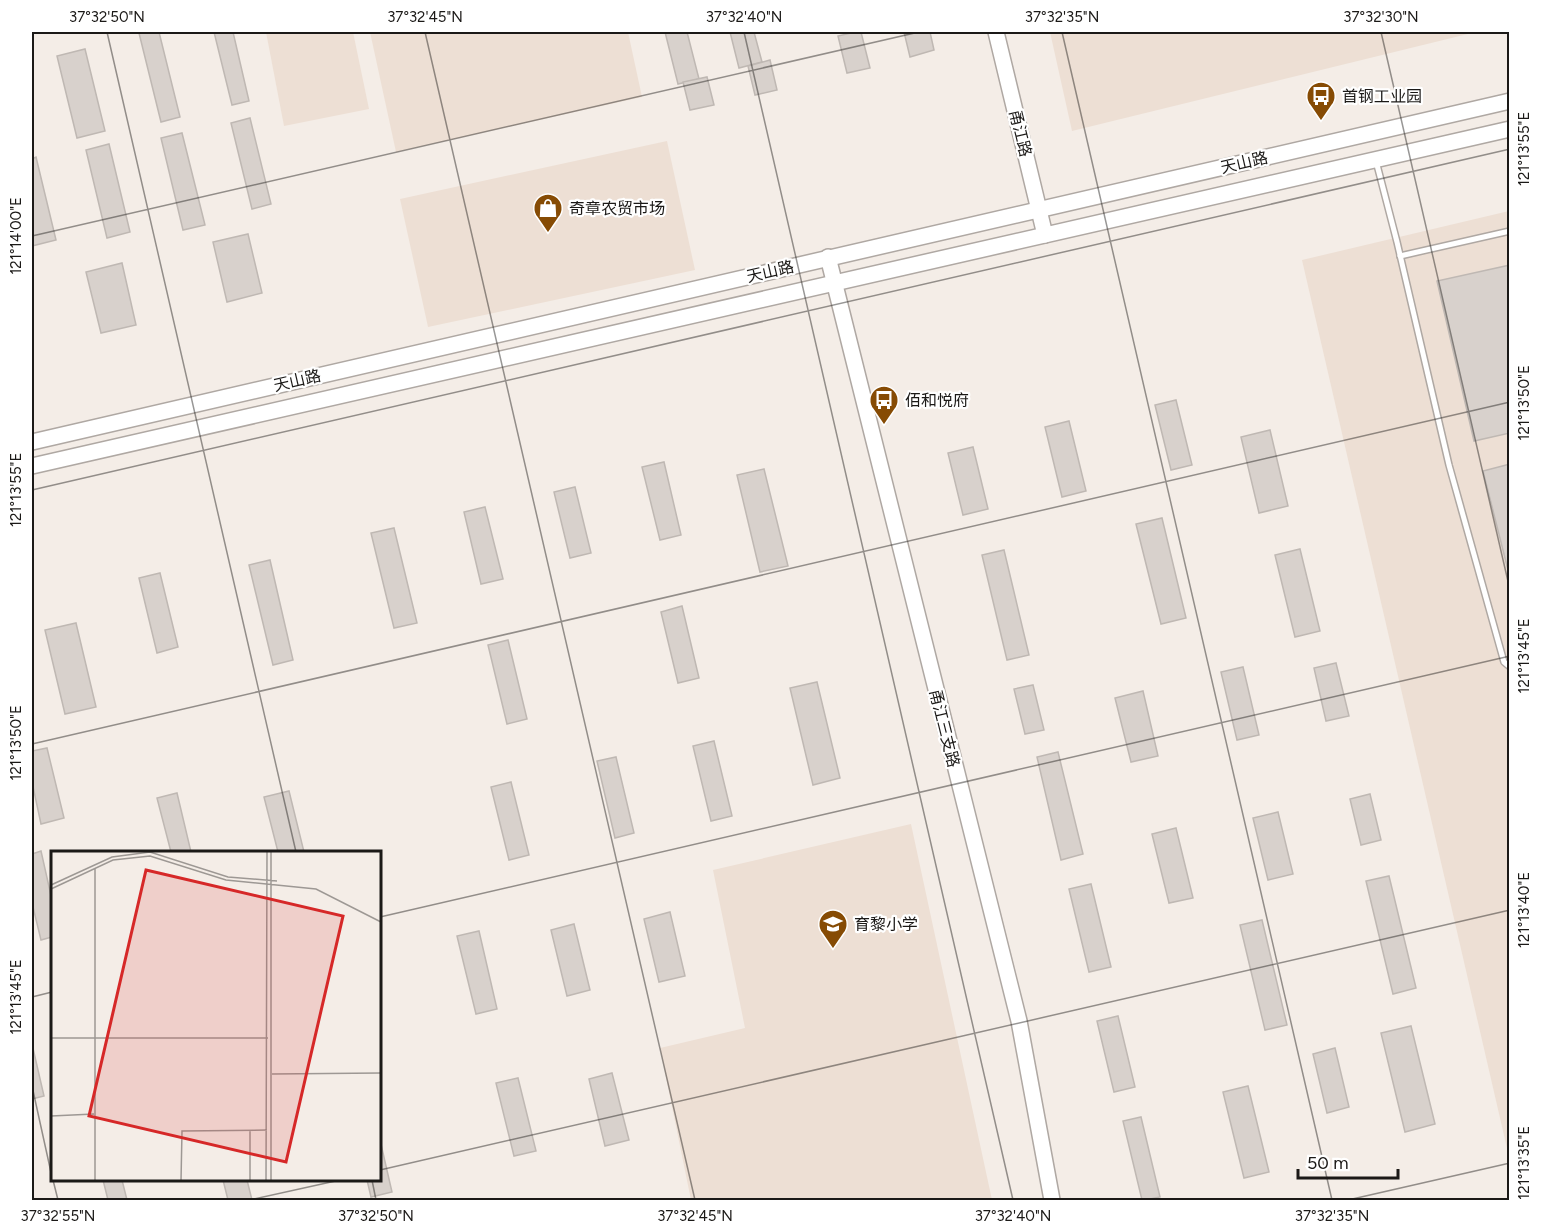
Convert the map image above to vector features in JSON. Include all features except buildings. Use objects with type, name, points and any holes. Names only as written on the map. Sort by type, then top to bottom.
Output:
[{"type":"street","name":"甬江路","points":[[996,32],[1045,235]]},
{"type":"street","name":"天山路","points":[[32,442],[1509,101]]},
{"type":"street","name":"天山路","points":[[32,466],[1509,129]]},
{"type":"street","name":"甬江三支路","points":[[828,257],[1019,1021],[1052,1200]]},
{"type":"lane","points":[[1376,159],[1449,465],[1504,662],[1509,667]]},
{"type":"lane","points":[[1400,256],[1509,231]]},
{"type":"shaded area","points":[[266,32],[353,32],[369,109],[284,126]]},
{"type":"shaded area","points":[[370,32],[628,32],[642,97],[396,152]]},
{"type":"shaded area","points":[[1050,32],[1476,32],[1072,131]]},
{"type":"shaded area","name":"奇章农贸市场","points":[[667,141],[695,270],[428,327],[400,199]]},
{"type":"shaded area","points":[[1509,211],[1509,1157],[1302,260]]},
{"type":"shaded area","name":"育黎小学","points":[[911,824],[992,1200],[691,1200],[660,1048],[745,1028],[713,870]]},
{"type":"place","name":"首钢工业园","points":[[1321,122]]},
{"type":"place","name":"奇章农贸市场","points":[[548,234]]},
{"type":"place","name":"佰和悦府","points":[[884,426]]},
{"type":"place","name":"育黎小学","points":[[833,950]]}]
